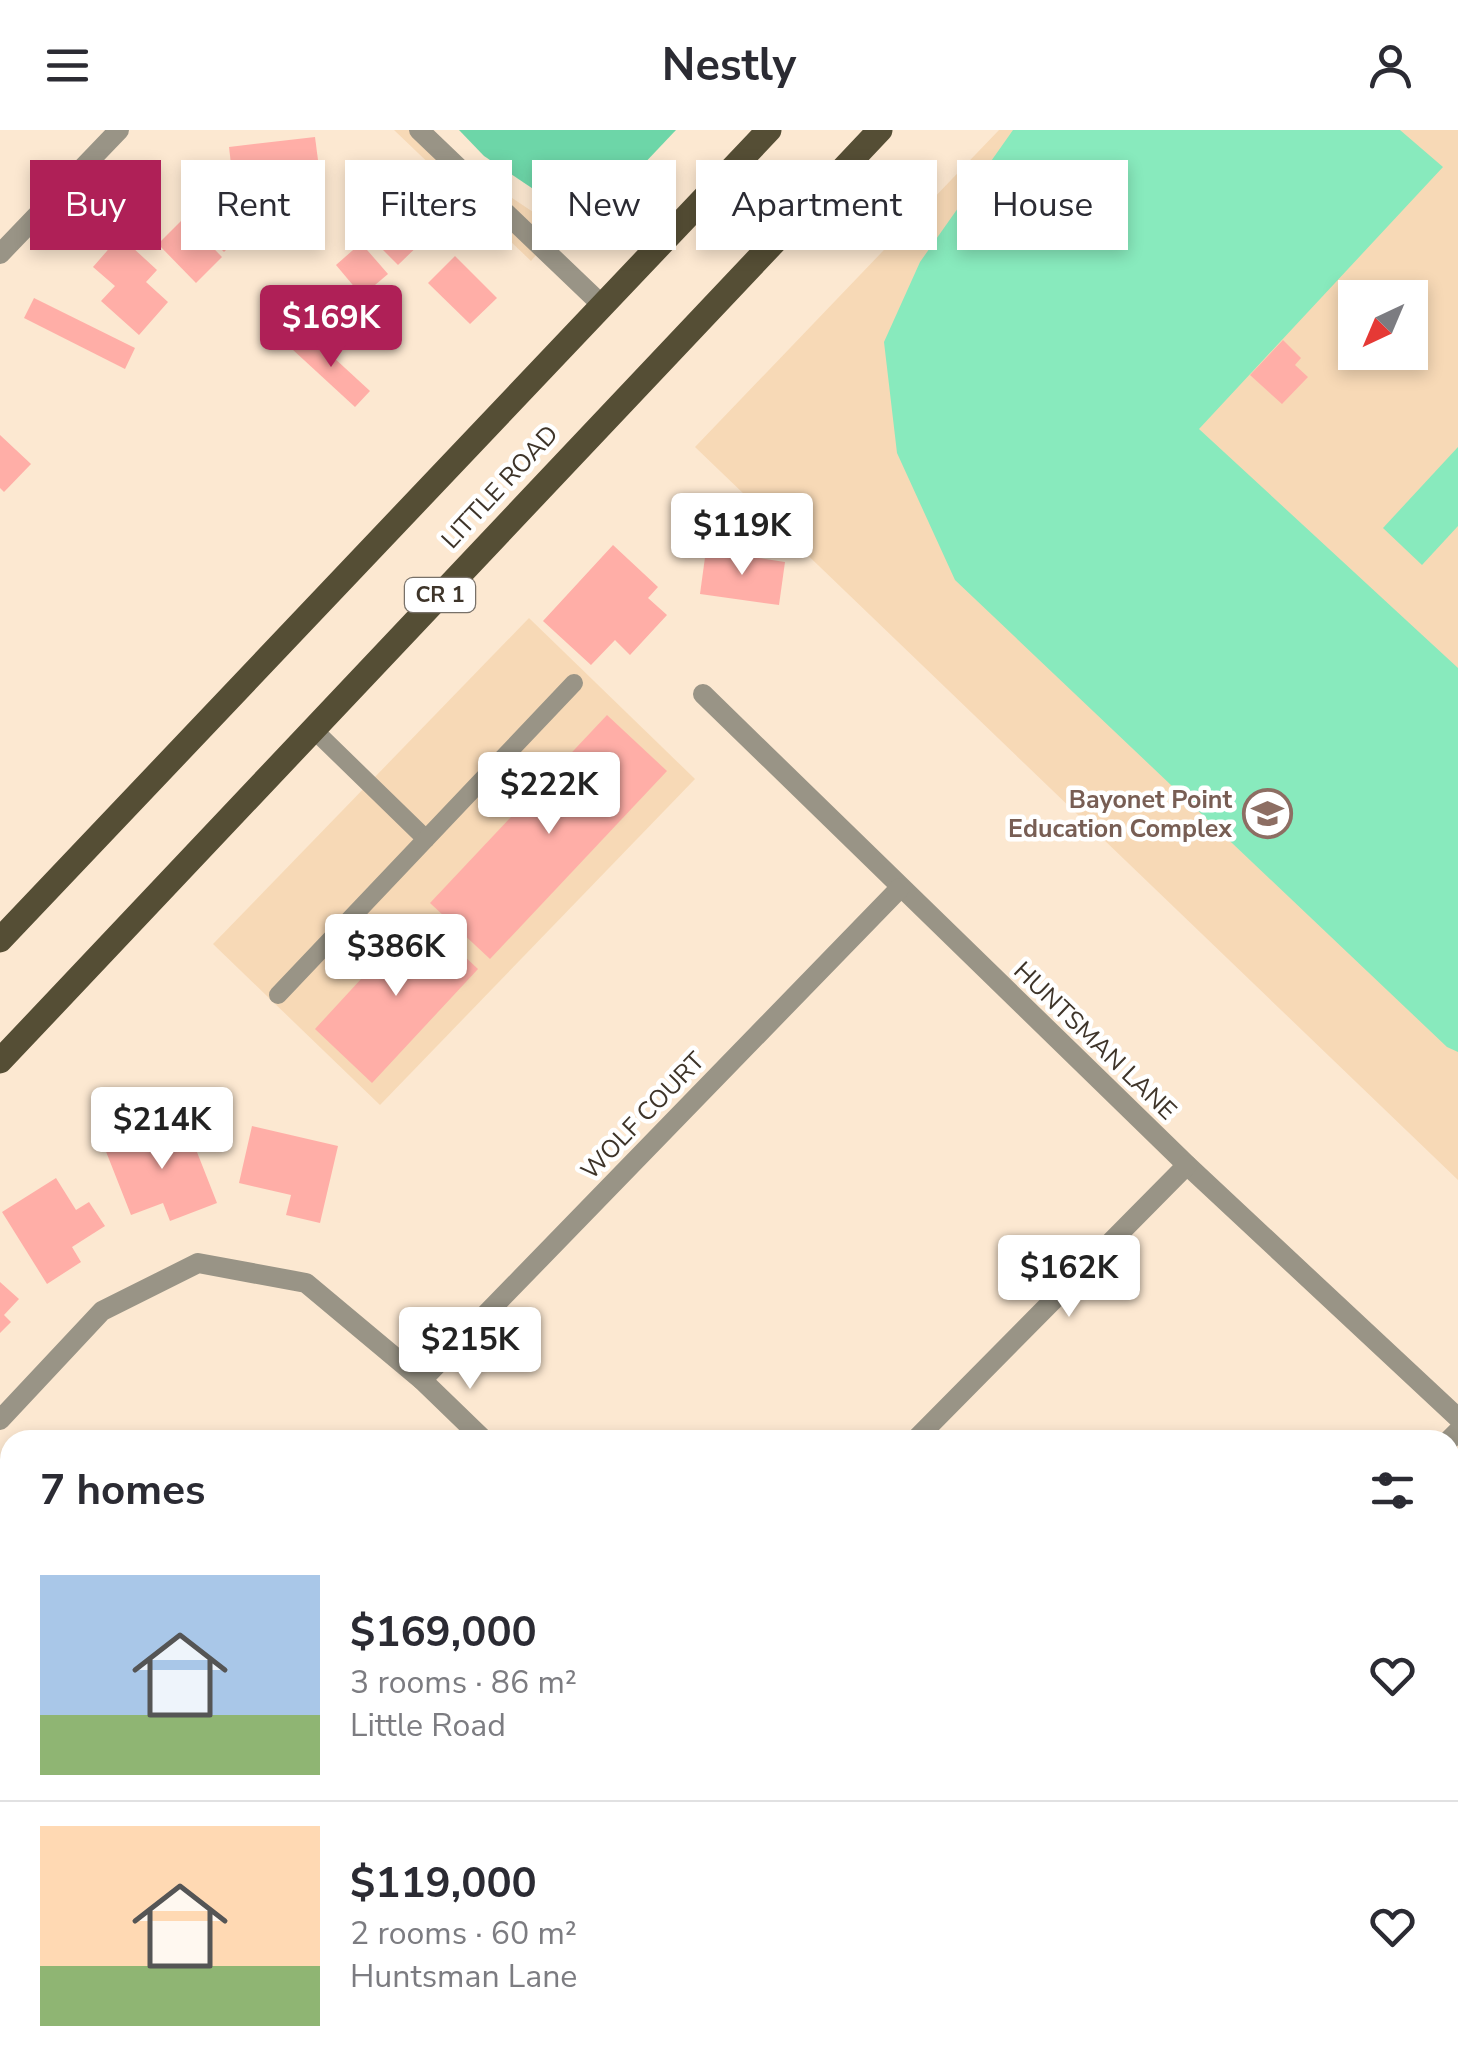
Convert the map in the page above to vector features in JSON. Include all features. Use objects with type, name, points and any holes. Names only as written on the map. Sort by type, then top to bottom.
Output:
[{"type":"main road","name":"LITTLE ROAD","points":[[0,940],[768,130]]},
{"type":"main road","name":"LITTLE ROAD","points":[[0,1061],[880,130]]},
{"type":"street","points":[[0,254],[119,130]]},
{"type":"street","points":[[419,130],[602,305]]},
{"type":"street","name":"HUNTSMAN LANE","points":[[703,694],[900,888],[1458,1418]]},
{"type":"street","name":"WOLF COURT","points":[[422,1380],[900,888]]},
{"type":"street","points":[[924,1430],[1188,1164]]},
{"type":"street","points":[[0,1420],[102,1311],[198,1263],[306,1284],[422,1380],[474,1430]]},
{"type":"lane","points":[[278,995],[574,684]]},
{"type":"lane","points":[[314,729],[426,839]]},
{"type":"shaded area","points":[[394,130],[432,130],[460,160],[425,160]]},
{"type":"shaded area","name":"Bayonet Point Education Complex","points":[[999,130],[1458,130],[1458,1180],[695,447],[884,250],[937,250],[937,195],[957,174],[957,250],[1128,250],[1128,160],[970,160]]},
{"type":"shaded area","points":[[512,198],[532,211],[532,250],[540,250],[531,261],[512,243]]},
{"type":"shaded area","points":[[529,618],[695,779],[380,1105],[213,944]]},
{"type":"green space","points":[[459,130],[676,130],[648,160],[532,160],[532,188],[512,175],[512,160],[490,160]]},
{"type":"green space","points":[[1013,130],[1400,130],[1443,167],[1199,429],[1458,668],[1458,1052],[1447,1047],[955,580],[897,453],[884,342],[920,262],[928,250],[937,250],[937,238],[957,209],[957,250],[1128,250],[1128,160],[992,160]]},
{"type":"green space","points":[[1458,447],[1458,526],[1422,565],[1383,528]]},
{"type":"building","points":[[315,137],[318,160],[231,160],[229,147]]},
{"type":"building","points":[[181,221],[181,250],[215,250],[222,257],[196,283],[161,247],[161,241]]},
{"type":"building","points":[[108,250],[135,250],[157,270],[146,282],[168,302],[139,335],[101,301],[115,286],[93,267]]},
{"type":"building","points":[[353,250],[367,250],[388,274],[362,296],[336,265]]},
{"type":"building","points":[[383,250],[414,250],[398,265]]},
{"type":"building","points":[[455,256],[497,298],[470,324],[428,283]]},
{"type":"building","points":[[34,298],[135,348],[125,369],[24,318]]},
{"type":"building","points":[[307,333],[370,391],[355,407],[292,349]]},
{"type":"building","points":[[1283,340],[1301,358],[1295,365],[1308,377],[1282,404],[1250,375]]},
{"type":"building","points":[[0,435],[31,464],[4,492],[0,488]]},
{"type":"building","points":[[613,545],[658,587],[648,598],[667,615],[630,655],[615,640],[591,665],[543,621]]},
{"type":"building","points":[[706,550],[785,562],[779,605],[700,594]]},
{"type":"building","points":[[607,715],[667,771],[490,959],[430,903]]},
{"type":"building","points":[[420,915],[478,969],[372,1083],[315,1029]]},
{"type":"building","points":[[184,1119],[217,1203],[170,1221],[163,1203],[131,1215],[105,1149]]},
{"type":"building","points":[[252,1126],[338,1146],[320,1223],[286,1215],[291,1195],[239,1183]]},
{"type":"building","points":[[56,1178],[76,1210],[89,1202],[105,1226],[72,1247],[81,1262],[47,1284],[2,1212]]},
{"type":"building","points":[[0,1282],[19,1299],[4,1315],[11,1322],[0,1333]]},
{"type":"place","name":"Bayonet Point Education Complex","points":[[1267,814]]}]
